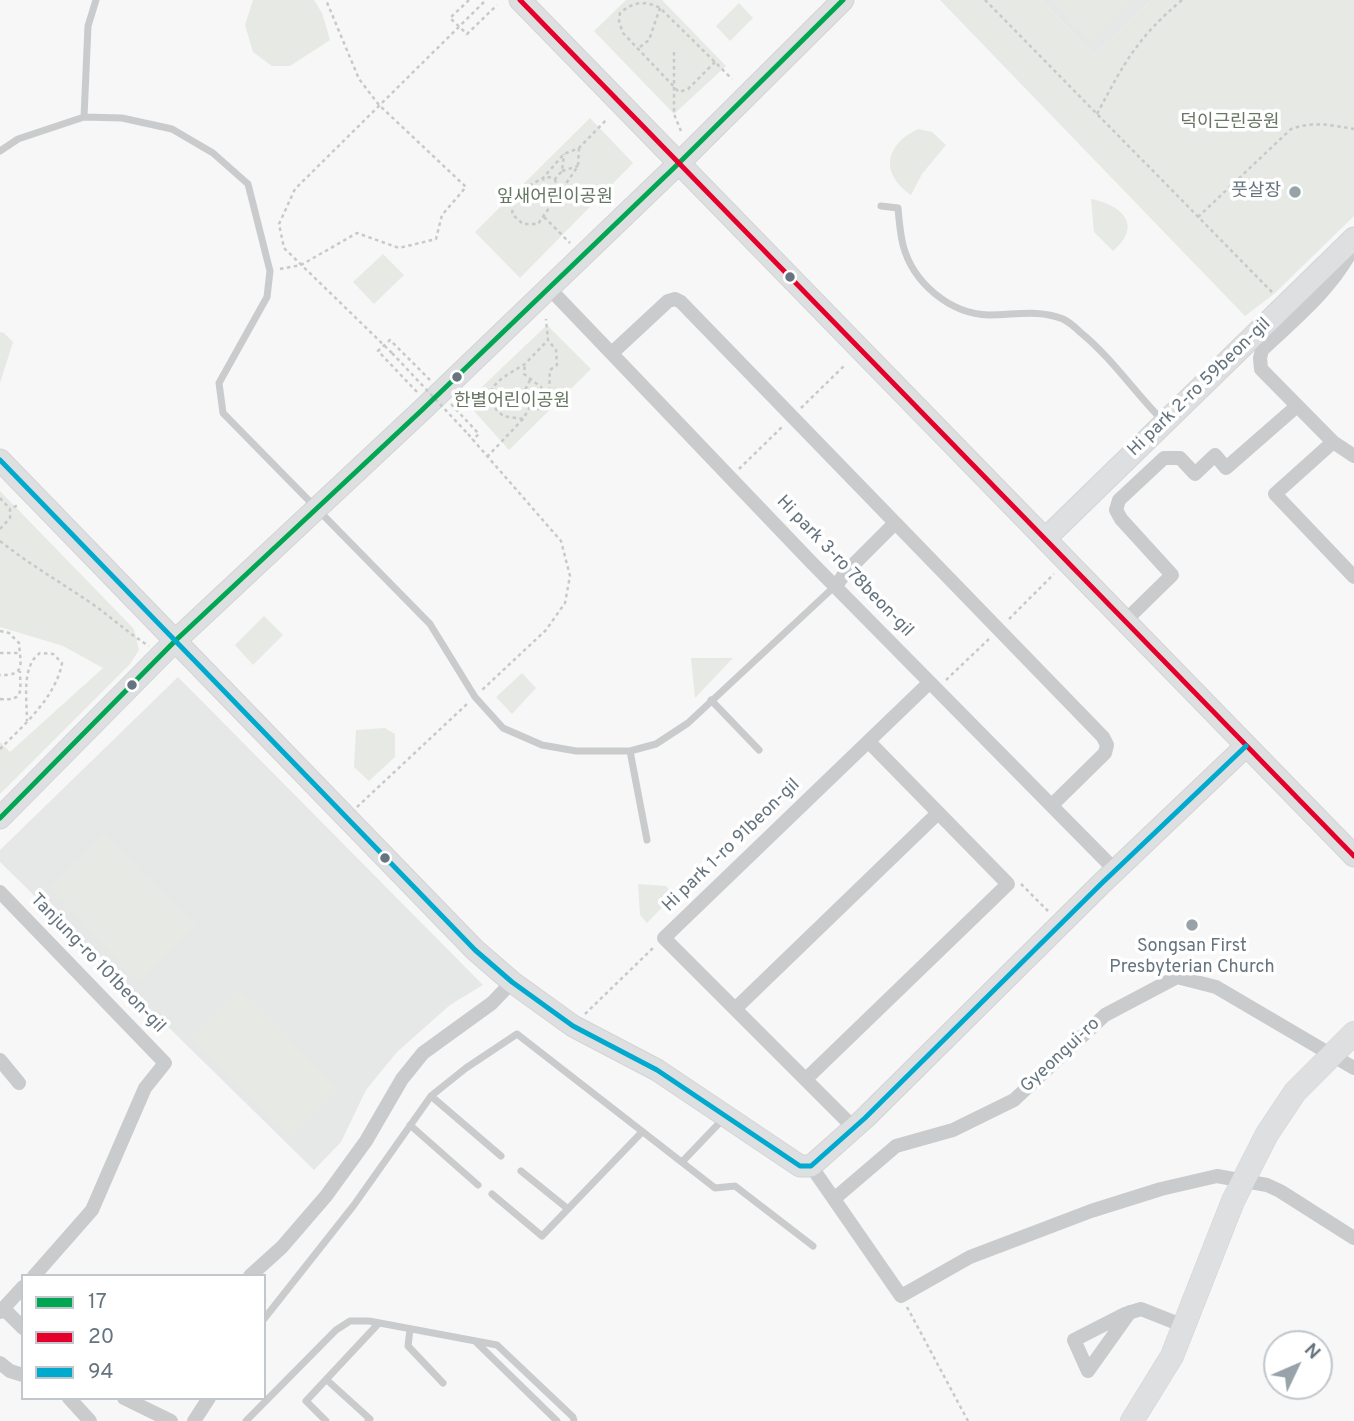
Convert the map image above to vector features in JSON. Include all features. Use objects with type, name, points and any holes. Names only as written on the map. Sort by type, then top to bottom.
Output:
[{"type":"main road","points":[[1132,1421],[1172,1356],[1242,1182],[1267,1134],[1295,1092],[1354,1032]]},
{"type":"street","points":[[520,0],[1354,856]]},
{"type":"street","points":[[0,818],[175,640],[549,288],[843,0]]},
{"type":"street","name":"Hi park 2-ro 59beon-gil","points":[[1045,539],[1354,238]]},
{"type":"street","points":[[1354,246],[1326,289],[1262,350],[1260,358],[1261,369],[1333,442],[1354,456]]},
{"type":"street","name":"Hi park 3-ro 78beon-gil","points":[[549,288],[929,683],[1115,870]]},
{"type":"street","points":[[612,353],[668,301],[675,299],[681,302],[1103,737],[1107,745],[1105,753],[1052,804]]},
{"type":"street","points":[[1125,621],[1172,575],[1121,519],[1116,510],[1119,500],[1164,458],[1180,458],[1195,474],[1215,456],[1226,468],[1297,406]]},
{"type":"street","points":[[1333,442],[1275,494],[1354,577]]},
{"type":"street","points":[[0,460],[475,950],[512,982],[573,1026],[657,1070],[793,1163],[811,1166],[901,1296],[970,1257],[1091,1211],[1161,1189],[1217,1176],[1267,1185],[1354,1238]]},
{"type":"street","points":[[836,586],[845,573],[895,523]]},
{"type":"street","name":"Hi park 1-ro 91beon-gil","points":[[854,1128],[664,938],[929,683]]},
{"type":"street","points":[[806,1079],[1008,884],[869,742]]},
{"type":"street","points":[[811,1166],[854,1128],[1115,870],[1246,746]]},
{"type":"street","points":[[736,1008],[938,813]]},
{"type":"street","name":"Tanjung-ro 101beon-gil","points":[[0,892],[166,1063],[145,1088],[92,1210],[36,1274]]},
{"type":"street","name":"Gyeongui-ro","points":[[834,1199],[896,1146],[953,1130],[1014,1100],[1105,1015],[1177,977],[1216,987],[1354,1068]]},
{"type":"street","points":[[252,1274],[282,1247],[326,1196],[366,1140],[402,1080],[423,1053],[492,1003],[512,982]]},
{"type":"street","points":[[0,1060],[19,1083]]},
{"type":"street","points":[[21,1289],[2,1310],[21,1326]]},
{"type":"street","points":[[1130,1312],[1141,1309],[1184,1326]]},
{"type":"street","points":[[0,1363],[9,1371],[21,1374]]},
{"type":"street","points":[[71,1400],[90,1421]]},
{"type":"street","points":[[128,1400],[171,1421]]},
{"type":"street","points":[[194,1421],[207,1400]]},
{"type":"lane","points":[[84,117],[88,26],[96,0]]},
{"type":"lane","points":[[0,151],[18,139],[84,117],[122,118],[172,129],[213,153],[248,184],[270,271],[267,296],[219,383],[223,413],[430,624],[474,697],[503,728],[542,745],[576,751],[630,751],[656,744],[688,723],[836,586]]},
{"type":"lane","points":[[881,206],[898,208],[904,248],[928,288],[950,305],[965,312],[985,315],[1039,312],[1065,320],[1088,338],[1120,370],[1164,422]]},
{"type":"lane","points":[[711,700],[759,750]]},
{"type":"lane","points":[[630,751],[647,840]]},
{"type":"lane","points":[[266,1316],[354,1205],[431,1096],[466,1068],[517,1034],[715,1188],[735,1186],[813,1246]]},
{"type":"lane","points":[[431,1096],[501,1156]]},
{"type":"lane","points":[[682,1162],[725,1117]]},
{"type":"lane","points":[[410,1125],[478,1185]]},
{"type":"lane","points":[[492,1194],[542,1236],[642,1132]]},
{"type":"lane","points":[[521,1171],[568,1209]]},
{"type":"lane","points":[[246,1421],[335,1330],[350,1321],[379,1323],[497,1345],[573,1417],[574,1421]]},
{"type":"lane","points":[[326,1421],[306,1401],[379,1323]]},
{"type":"lane","points":[[410,1329],[408,1346],[443,1382]]},
{"type":"lane","points":[[475,1341],[557,1421]]},
{"type":"lane","points":[[327,1380],[370,1419],[368,1421]]},
{"type":"path","points":[[270,271],[301,265],[356,233],[399,248],[436,239],[442,215],[466,187],[379,105],[359,79],[326,0]]},
{"type":"path","points":[[469,0],[450,18],[467,34],[497,5]]},
{"type":"path","points":[[356,808],[546,629],[565,603],[570,576],[561,541],[468,434],[392,353],[284,248],[279,223],[295,189],[486,0]]},
{"type":"path","points":[[985,0],[1274,294]]},
{"type":"path","points":[[1097,114],[1135,46],[1155,22],[1182,0]]},
{"type":"path","points":[[715,62],[688,89],[679,92],[623,33],[619,22],[620,13],[640,1],[652,2],[660,8],[715,62],[732,79]]},
{"type":"path","points":[[639,48],[649,40],[660,8]]},
{"type":"path","points":[[674,52],[674,114],[681,131]]},
{"type":"path","points":[[579,148],[578,166],[558,192],[544,217],[538,224],[523,224],[512,214],[514,199],[525,188],[543,178],[564,154],[579,148],[607,119]]},
{"type":"path","points":[[1198,217],[1291,129],[1306,124],[1323,123],[1354,129]]},
{"type":"path","points":[[562,171],[564,154]]},
{"type":"path","points":[[555,179],[562,171],[578,166]]},
{"type":"path","points":[[543,178],[555,179]]},
{"type":"path","points":[[543,178],[544,186],[549,191],[558,192]]},
{"type":"path","points":[[555,179],[558,192]]},
{"type":"path","points":[[544,217],[570,243]]},
{"type":"path","points":[[536,405],[538,411],[547,404],[550,395],[550,370],[557,365],[556,350],[548,340],[546,319]]},
{"type":"path","points":[[417,392],[379,351],[390,340],[430,380]]},
{"type":"path","points":[[523,419],[503,416],[492,405],[492,388],[502,378],[525,364],[548,340]]},
{"type":"path","points":[[487,457],[523,419],[530,407],[543,399],[541,387],[524,374],[525,364]]},
{"type":"path","points":[[798,411],[846,364]]},
{"type":"path","points":[[530,407],[524,401],[523,394],[531,379]]},
{"type":"path","points":[[451,404],[479,434],[472,440]]},
{"type":"path","points":[[739,470],[787,422]]},
{"type":"path","points":[[0,499],[10,509],[10,518],[0,529]]},
{"type":"path","points":[[10,509],[20,503]]},
{"type":"path","points":[[0,541],[25,561],[92,604],[128,634],[152,648]]},
{"type":"path","points":[[1004,624],[1054,575]]},
{"type":"path","points":[[0,631],[13,636],[19,643],[20,653],[18,698],[0,699]]},
{"type":"path","points":[[946,680],[993,634]]},
{"type":"path","points":[[0,653],[20,653]]},
{"type":"path","points":[[0,749],[27,721],[61,672],[62,663],[53,654],[40,653],[31,662],[27,685],[27,721]]},
{"type":"path","points":[[0,675],[17,674],[20,667]]},
{"type":"path","points":[[1021,884],[1055,919]]},
{"type":"path","points":[[581,1018],[653,948]]},
{"type":"path","points":[[901,1296],[968,1421]]},
{"type":"shaded area","points":[[1041,0],[1151,0],[1094,55]]},
{"type":"shaded area","points":[[178,677],[483,985],[450,1005],[397,1052],[366,1090],[341,1142],[314,1170],[0,862],[0,850]]},
{"type":"green space","points":[[253,0],[314,0],[322,13],[330,40],[290,66],[272,66],[253,52],[245,25]]},
{"type":"green space","points":[[626,0],[662,0],[726,66],[674,114],[594,31]]},
{"type":"green space","name":"덕이근린공원","points":[[940,0],[1041,0],[1094,55],[1151,0],[1354,0],[1354,216],[1274,294],[1245,316]]},
{"type":"green space","points":[[1051,0],[1133,0],[1090,43]]},
{"type":"green space","points":[[739,3],[753,18],[730,41],[716,26]]},
{"type":"green space","name":"잎새어린이공원","points":[[590,118],[633,163],[520,278],[475,232]]},
{"type":"green space","points":[[918,129],[932,132],[946,145],[922,174],[911,195],[894,178],[890,160],[898,143]]},
{"type":"green space","points":[[1091,199],[1120,211],[1128,225],[1122,242],[1113,251],[1094,232]]},
{"type":"green space","points":[[383,254],[404,275],[374,304],[353,282]]},
{"type":"green space","name":"한별어린이공원","points":[[547,325],[591,369],[509,450],[466,402]]},
{"type":"green space","points":[[0,332],[13,342],[0,383]]},
{"type":"green space","points":[[0,491],[134,629],[139,650],[130,664],[0,794],[0,742],[10,752],[103,668],[63,646],[0,627]]},
{"type":"green space","points":[[264,616],[283,635],[253,665],[235,645]]},
{"type":"green space","points":[[691,658],[733,658],[695,698]]},
{"type":"green space","points":[[522,673],[536,688],[512,714],[496,697]]},
{"type":"green space","points":[[385,728],[395,734],[395,757],[369,781],[354,767],[356,730]]},
{"type":"green space","points":[[104,833],[197,924],[139,983],[48,887]]},
{"type":"green space","points":[[638,884],[666,886],[674,895],[647,923],[640,915]]},
{"type":"green space","points":[[240,988],[340,1090],[290,1138],[190,1037]]},
{"type":"transit line","name":"20","points":[[520,0],[1354,856]]},
{"type":"transit line","name":"17","points":[[0,818],[175,641],[422,410],[679,163],[843,0]]},
{"type":"transit line","name":"94","points":[[0,460],[475,950],[512,982],[573,1026],[657,1070],[800,1166],[811,1166],[865,1118],[1101,884],[1246,746]]},
{"type":"place","name":"풋살장","points":[[1295,192]]},
{"type":"place","name":"Songsan First Presbyterian Church","points":[[1192,925]]}]
